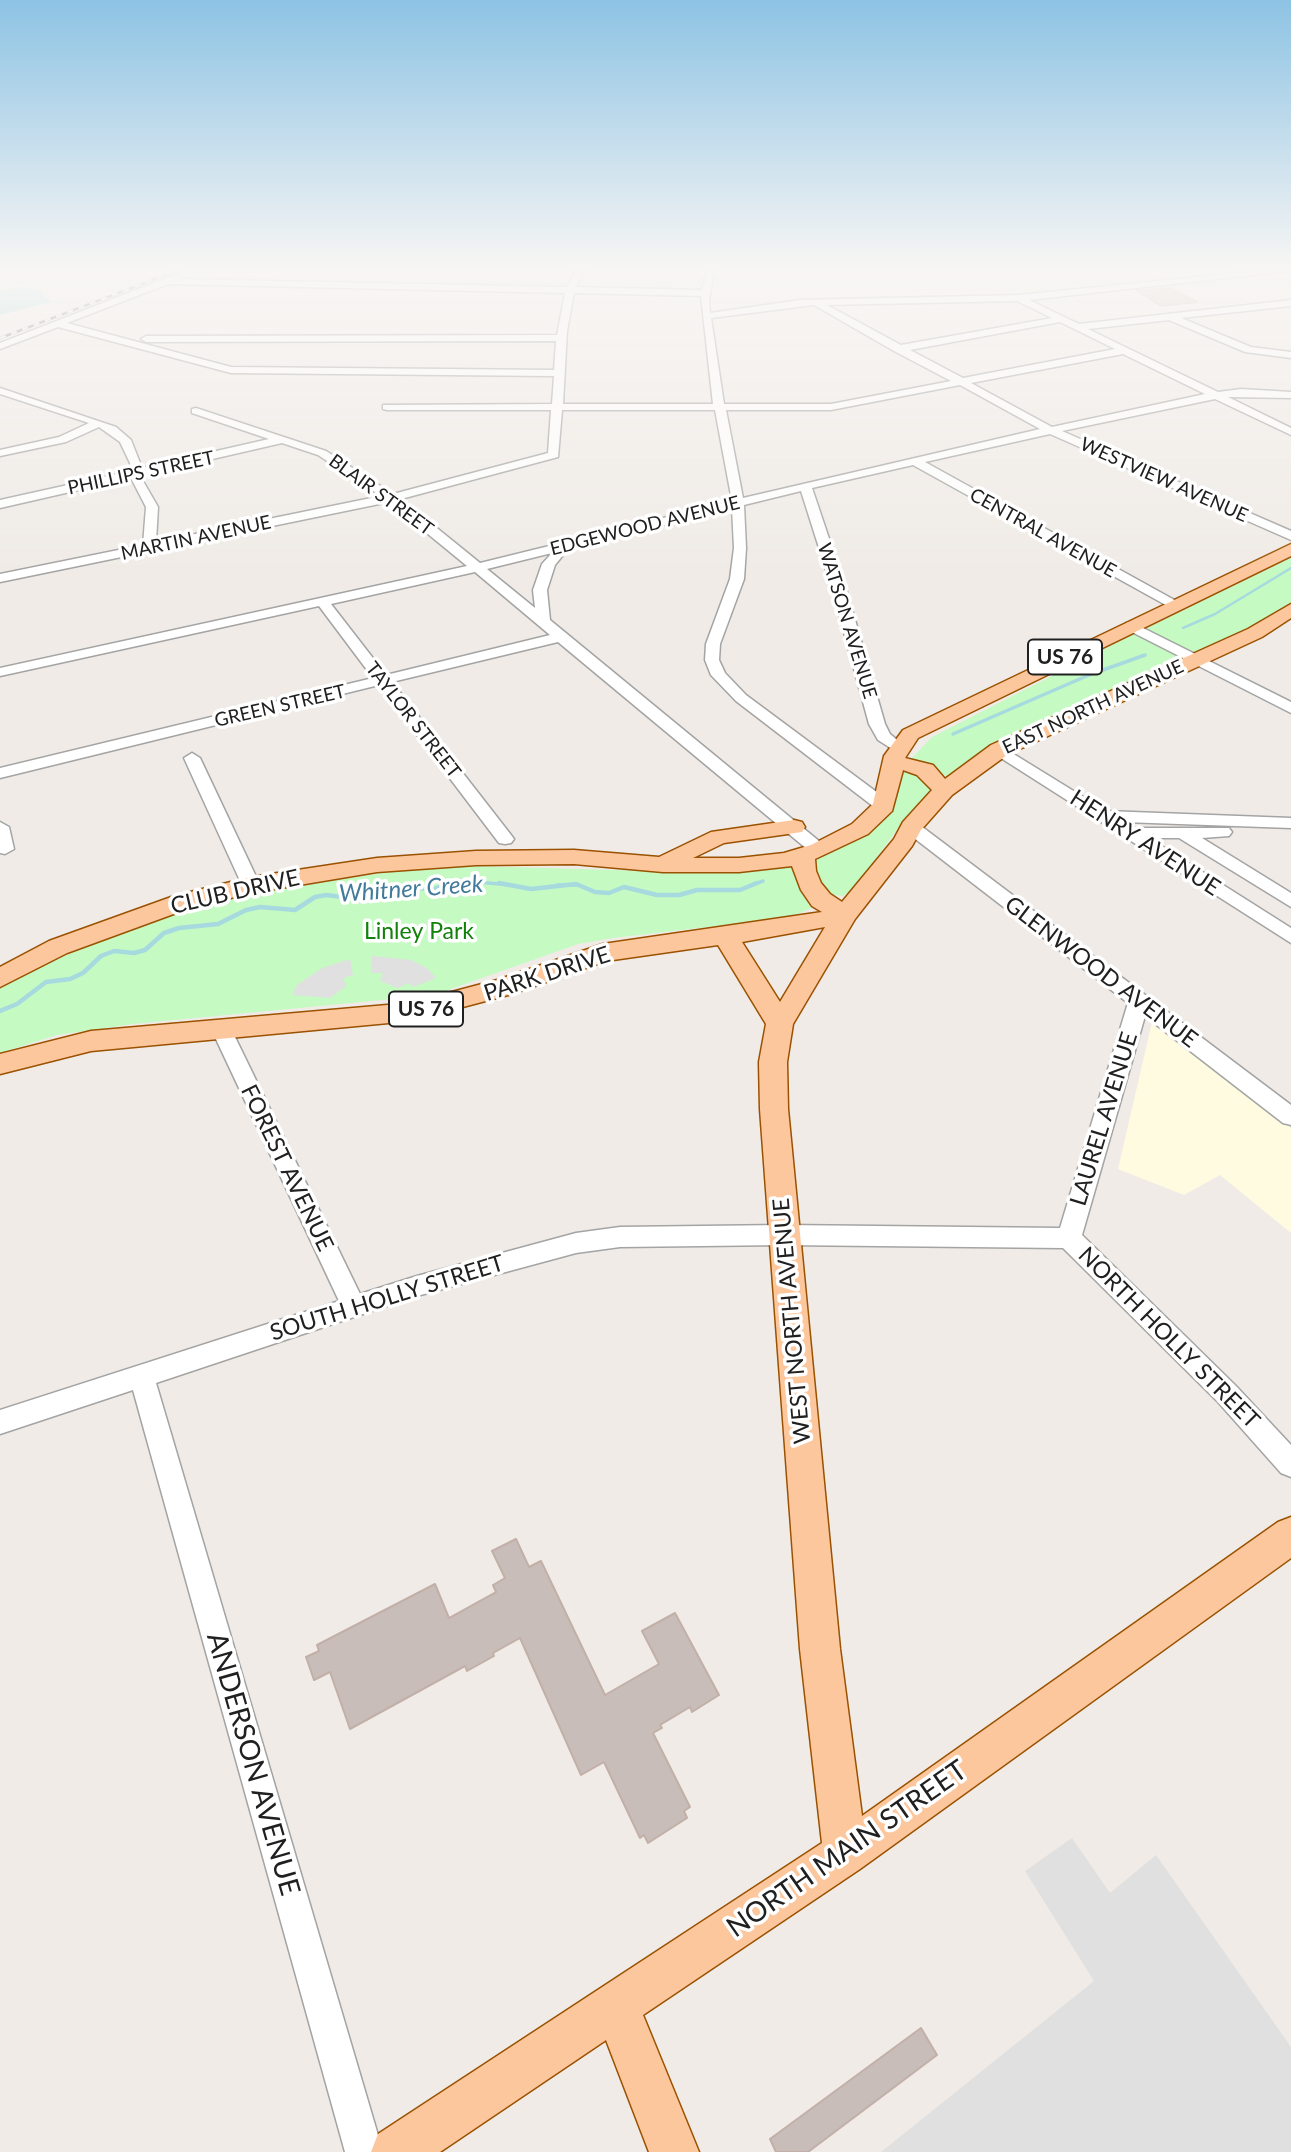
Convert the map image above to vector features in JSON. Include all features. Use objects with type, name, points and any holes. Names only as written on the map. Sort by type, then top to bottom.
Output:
[{"type":"main road","name":"US 76","points":[[897,755],[910,734],[1291,549]]},
{"type":"main road","name":"EAST NORTH AVENUE","points":[[911,827],[944,790],[999,750],[1255,633],[1291,610]]},
{"type":"main road","points":[[884,806],[897,755],[925,770],[944,790]]},
{"type":"main road","name":"CLUB DRIVE","points":[[0,978],[58,947],[112,926],[183,902],[251,885],[377,865],[476,858],[574,857],[663,865],[738,866],[811,853],[860,829],[884,806]]},
{"type":"main road","points":[[663,865],[690,849],[719,837],[794,827]]},
{"type":"main road","name":"WEST NORTH AVENUE","points":[[845,1854],[820,1649],[773,1062],[780,1024],[845,915],[904,841],[911,827]]},
{"type":"main road","points":[[377,865],[438,848],[505,839],[574,857]]},
{"type":"main road","points":[[811,853],[804,871],[810,885],[821,900],[845,915]]},
{"type":"main road","name":"PARK DRIVE","points":[[0,1064],[91,1041],[410,1013],[503,988],[603,953],[726,936],[845,915]]},
{"type":"main road","points":[[726,936],[780,1024]]},
{"type":"main road","name":"NORTH MAIN STREET","points":[[396,2152],[845,1854],[1291,1535]]},
{"type":"main road","points":[[616,2006],[674,2152]]},
{"type":"street","points":[[387,371],[560,373],[557,407]]},
{"type":"street","points":[[714,371],[738,502],[740,548],[737,579],[713,644],[712,660],[718,675],[741,698],[884,806]]},
{"type":"street","name":"WESTVIEW AVENUE","points":[[939,371],[1050,430],[1291,536]]},
{"type":"street","points":[[387,407],[831,407],[1018,371]]},
{"type":"street","points":[[1171,371],[1291,432]]},
{"type":"street","name":"EDGEWOOD AVENUE","points":[[0,673],[475,568],[738,502],[1216,393],[1291,395]]},
{"type":"street","points":[[4,395],[99,423],[125,440],[132,452],[137,481],[152,506],[149,548]]},
{"type":"street","name":"MARTIN AVENUE","points":[[0,579],[391,498],[554,455],[557,407]]},
{"type":"street","name":"BLAIR STREET","points":[[196,411],[322,453],[391,498],[794,827],[811,853]]},
{"type":"street","points":[[0,453],[62,440],[99,423]]},
{"type":"street","name":"PHILLIPS STREET","points":[[0,504],[282,440]]},
{"type":"street","name":"CENTRAL AVENUE","points":[[914,461],[1173,605]]},
{"type":"street","name":"WATSON AVENUE","points":[[806,486],[840,592],[877,724],[897,755]]},
{"type":"street","points":[[543,623],[540,590],[550,564],[562,547]]},
{"type":"street","name":"TAYLOR STREET","points":[[322,601],[505,839]]},
{"type":"street","points":[[1131,626],[1291,708]]},
{"type":"street","name":"GREEN STREET","points":[[0,773],[560,637]]},
{"type":"street","name":"HENRY AVENUE","points":[[999,750],[1291,937]]},
{"type":"street","points":[[192,758],[251,885]]},
{"type":"street","points":[[1104,816],[1291,823]]},
{"type":"street","name":"GLENWOOD AVENUE","points":[[911,827],[1291,1117]]},
{"type":"street","points":[[1131,833],[1264,832],[1291,835]]},
{"type":"street","name":"HENRY AVENUE","points":[[1183,833],[1291,901]]},
{"type":"street","name":"LAUREL AVENUE","points":[[1069,1237],[1139,1001]]},
{"type":"street","name":"FOREST AVENUE","points":[[225,1029],[225,1038],[354,1307]]},
{"type":"street","name":"NORTH HOLLY STREET","points":[[785,1234],[1069,1237],[1227,1394],[1291,1464]]},
{"type":"street","name":"SOUTH HOLLY STREET","points":[[0,1422],[417,1286],[576,1243],[620,1237],[785,1234]]},
{"type":"street","name":"ANDERSON AVENUE","points":[[141,1376],[365,2152]]},
{"type":"shaded area","points":[[372,956],[411,960],[427,968],[436,978],[413,987],[409,983],[398,988],[380,981],[383,973],[371,973]]},
{"type":"shaded area","points":[[350,959],[353,975],[343,978],[346,986],[330,998],[292,995],[297,985],[322,968]]},
{"type":"shaded area","points":[[1152,1022],[1291,1128],[1291,1233],[1220,1175],[1184,1195],[1118,1169]]},
{"type":"shaded area","points":[[1072,1838],[1110,1893],[1156,1855],[1291,2047],[1291,2152],[881,2152],[1094,1981],[1025,1871]]},
{"type":"green space","points":[[1291,558],[1291,603],[1274,618],[1179,663],[1006,738],[950,778],[911,759],[932,737]]},
{"type":"green space","points":[[901,768],[915,771],[936,789],[901,824],[856,886],[843,896],[828,894],[813,869],[815,859],[870,830]]},
{"type":"green space","name":"Linley Park","points":[[439,865],[721,873],[798,865],[817,905],[792,917],[578,944],[434,995],[133,1024],[57,1035],[0,1053],[0,988],[29,972],[138,923],[250,892]]},
{"type":"building","points":[[516,1539],[529,1567],[541,1561],[605,1695],[659,1664],[642,1631],[675,1613],[719,1695],[692,1712],[690,1707],[660,1725],[662,1728],[653,1733],[690,1807],[684,1811],[687,1818],[648,1843],[644,1835],[640,1838],[604,1762],[581,1775],[520,1638],[467,1671],[465,1666],[350,1729],[330,1672],[314,1680],[306,1657],[319,1651],[317,1645],[435,1584],[449,1618],[496,1592],[493,1585],[505,1578],[492,1551]]},
{"type":"building","points":[[921,2028],[937,2055],[808,2152],[776,2152],[770,2139]]},
{"type":"waterway","points":[[1183,628],[1215,614],[1291,568]]},
{"type":"waterway","points":[[953,734],[1089,675],[1145,655]]},
{"type":"waterway","name":"Whitner Creek","points":[[444,885],[458,880],[509,885]]},
{"type":"waterway","name":"Whitner Creek","points":[[753,885],[763,881]]},
{"type":"waterway","name":"Whitner Creek","points":[[444,885],[449,883]]},
{"type":"waterway","name":"Whitner Creek","points":[[499,883],[531,889],[567,885]]},
{"type":"waterway","name":"Whitner Creek","points":[[753,885],[757,883]]},
{"type":"waterway","name":"Whitner Creek","points":[[0,1011],[17,1004],[46,982],[70,979],[83,973],[101,956],[114,951],[134,953],[145,950],[164,933],[179,928],[218,924],[246,910],[260,907],[295,910],[315,897],[326,895],[351,898],[390,887],[434,889],[444,885]]},
{"type":"waterway","name":"Whitner Creek","points":[[557,885],[567,885]]},
{"type":"waterway","name":"Whitner Creek","points":[[567,885],[578,885]]},
{"type":"waterway","name":"Whitner Creek","points":[[567,885],[578,885]]},
{"type":"waterway","name":"Whitner Creek","points":[[578,885],[595,892],[609,893],[624,887],[657,895],[679,895],[697,890],[740,890],[753,885]]}]
